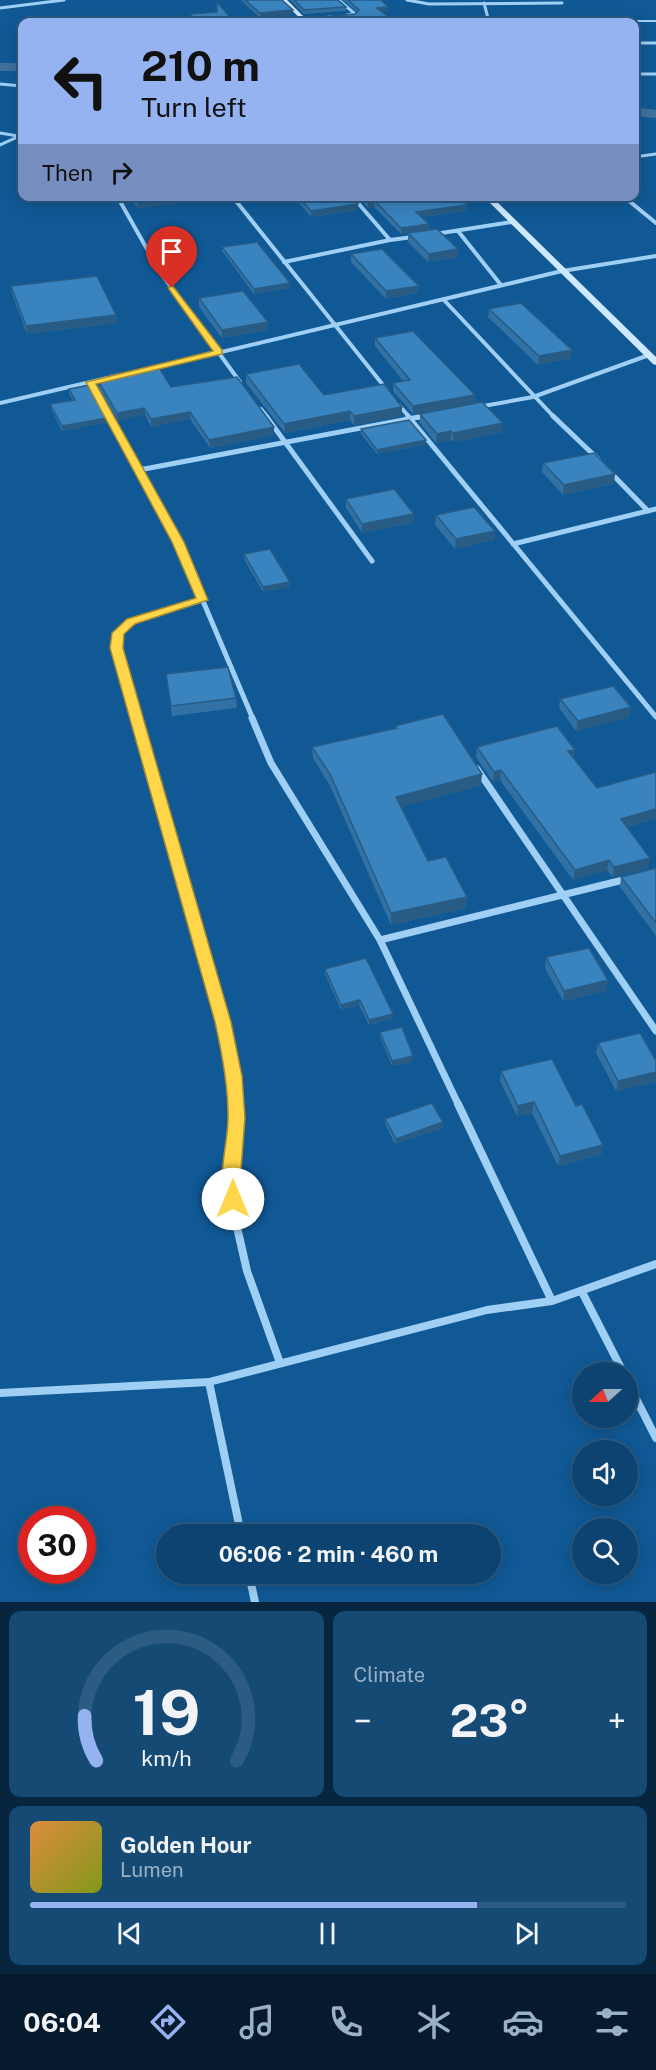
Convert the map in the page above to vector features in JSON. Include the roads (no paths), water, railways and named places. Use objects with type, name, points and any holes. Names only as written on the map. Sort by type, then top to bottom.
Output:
[{"type":"street","points":[[13,0],[19,6]]},
{"type":"street","points":[[0,8],[64,0]]},
{"type":"street","points":[[284,0],[303,18]]},
{"type":"street","points":[[339,0],[355,14],[345,15]]},
{"type":"street","points":[[407,0],[429,4],[562,3]]},
{"type":"street","points":[[484,3],[488,18]]},
{"type":"street","points":[[323,18],[335,16]]},
{"type":"street","points":[[639,43],[656,43]]},
{"type":"street","points":[[639,74],[656,74]]},
{"type":"street","points":[[0,84],[18,86]]},
{"type":"street","points":[[0,133],[18,136]]},
{"type":"street","points":[[0,146],[18,137]]},
{"type":"street","points":[[639,156],[656,154]]},
{"type":"street","points":[[120,201],[160,272],[245,388]]},
{"type":"street","points":[[236,201],[390,394]]},
{"type":"street","points":[[356,201],[390,240]]},
{"type":"street","points":[[491,201],[656,362]]},
{"type":"street","points":[[629,201],[656,223]]},
{"type":"street","points":[[284,262],[390,240],[512,222]]},
{"type":"street","points":[[458,231],[501,285]]},
{"type":"street","points":[[149,369],[562,271],[656,256]]},
{"type":"street","points":[[442,299],[533,397],[600,461]]},
{"type":"street","points":[[466,409],[533,397],[649,355]]},
{"type":"street","points":[[0,402],[126,374]]},
{"type":"street","points":[[91,382],[178,542],[271,763],[380,940],[552,1301]]},
{"type":"street","points":[[396,402],[656,717]]},
{"type":"street","points":[[258,406],[372,561]]},
{"type":"street","points":[[140,470],[432,415]]},
{"type":"street","points":[[608,470],[648,511]]},
{"type":"street","points":[[513,544],[656,509]]},
{"type":"street","points":[[202,600],[131,622],[118,633],[117,648],[223,1022],[236,1097],[237,1118],[232,1182],[234,1215],[242,1253],[280,1363]]},
{"type":"street","points":[[471,760],[656,1031]]},
{"type":"street","points":[[380,940],[635,877]]},
{"type":"street","points":[[0,1393],[209,1382],[487,1310],[552,1301],[656,1264]]},
{"type":"street","points":[[582,1292],[618,1362]]},
{"type":"street","points":[[209,1382],[239,1524]]},
{"type":"street","points":[[638,1403],[656,1438]]},
{"type":"street","points":[[251,1584],[255,1602]]},
{"type":"lane","points":[[639,21],[656,21]]},
{"type":"waterway","points":[[0,67],[18,67]]},
{"type":"waterway","points":[[639,112],[656,114]]}]
